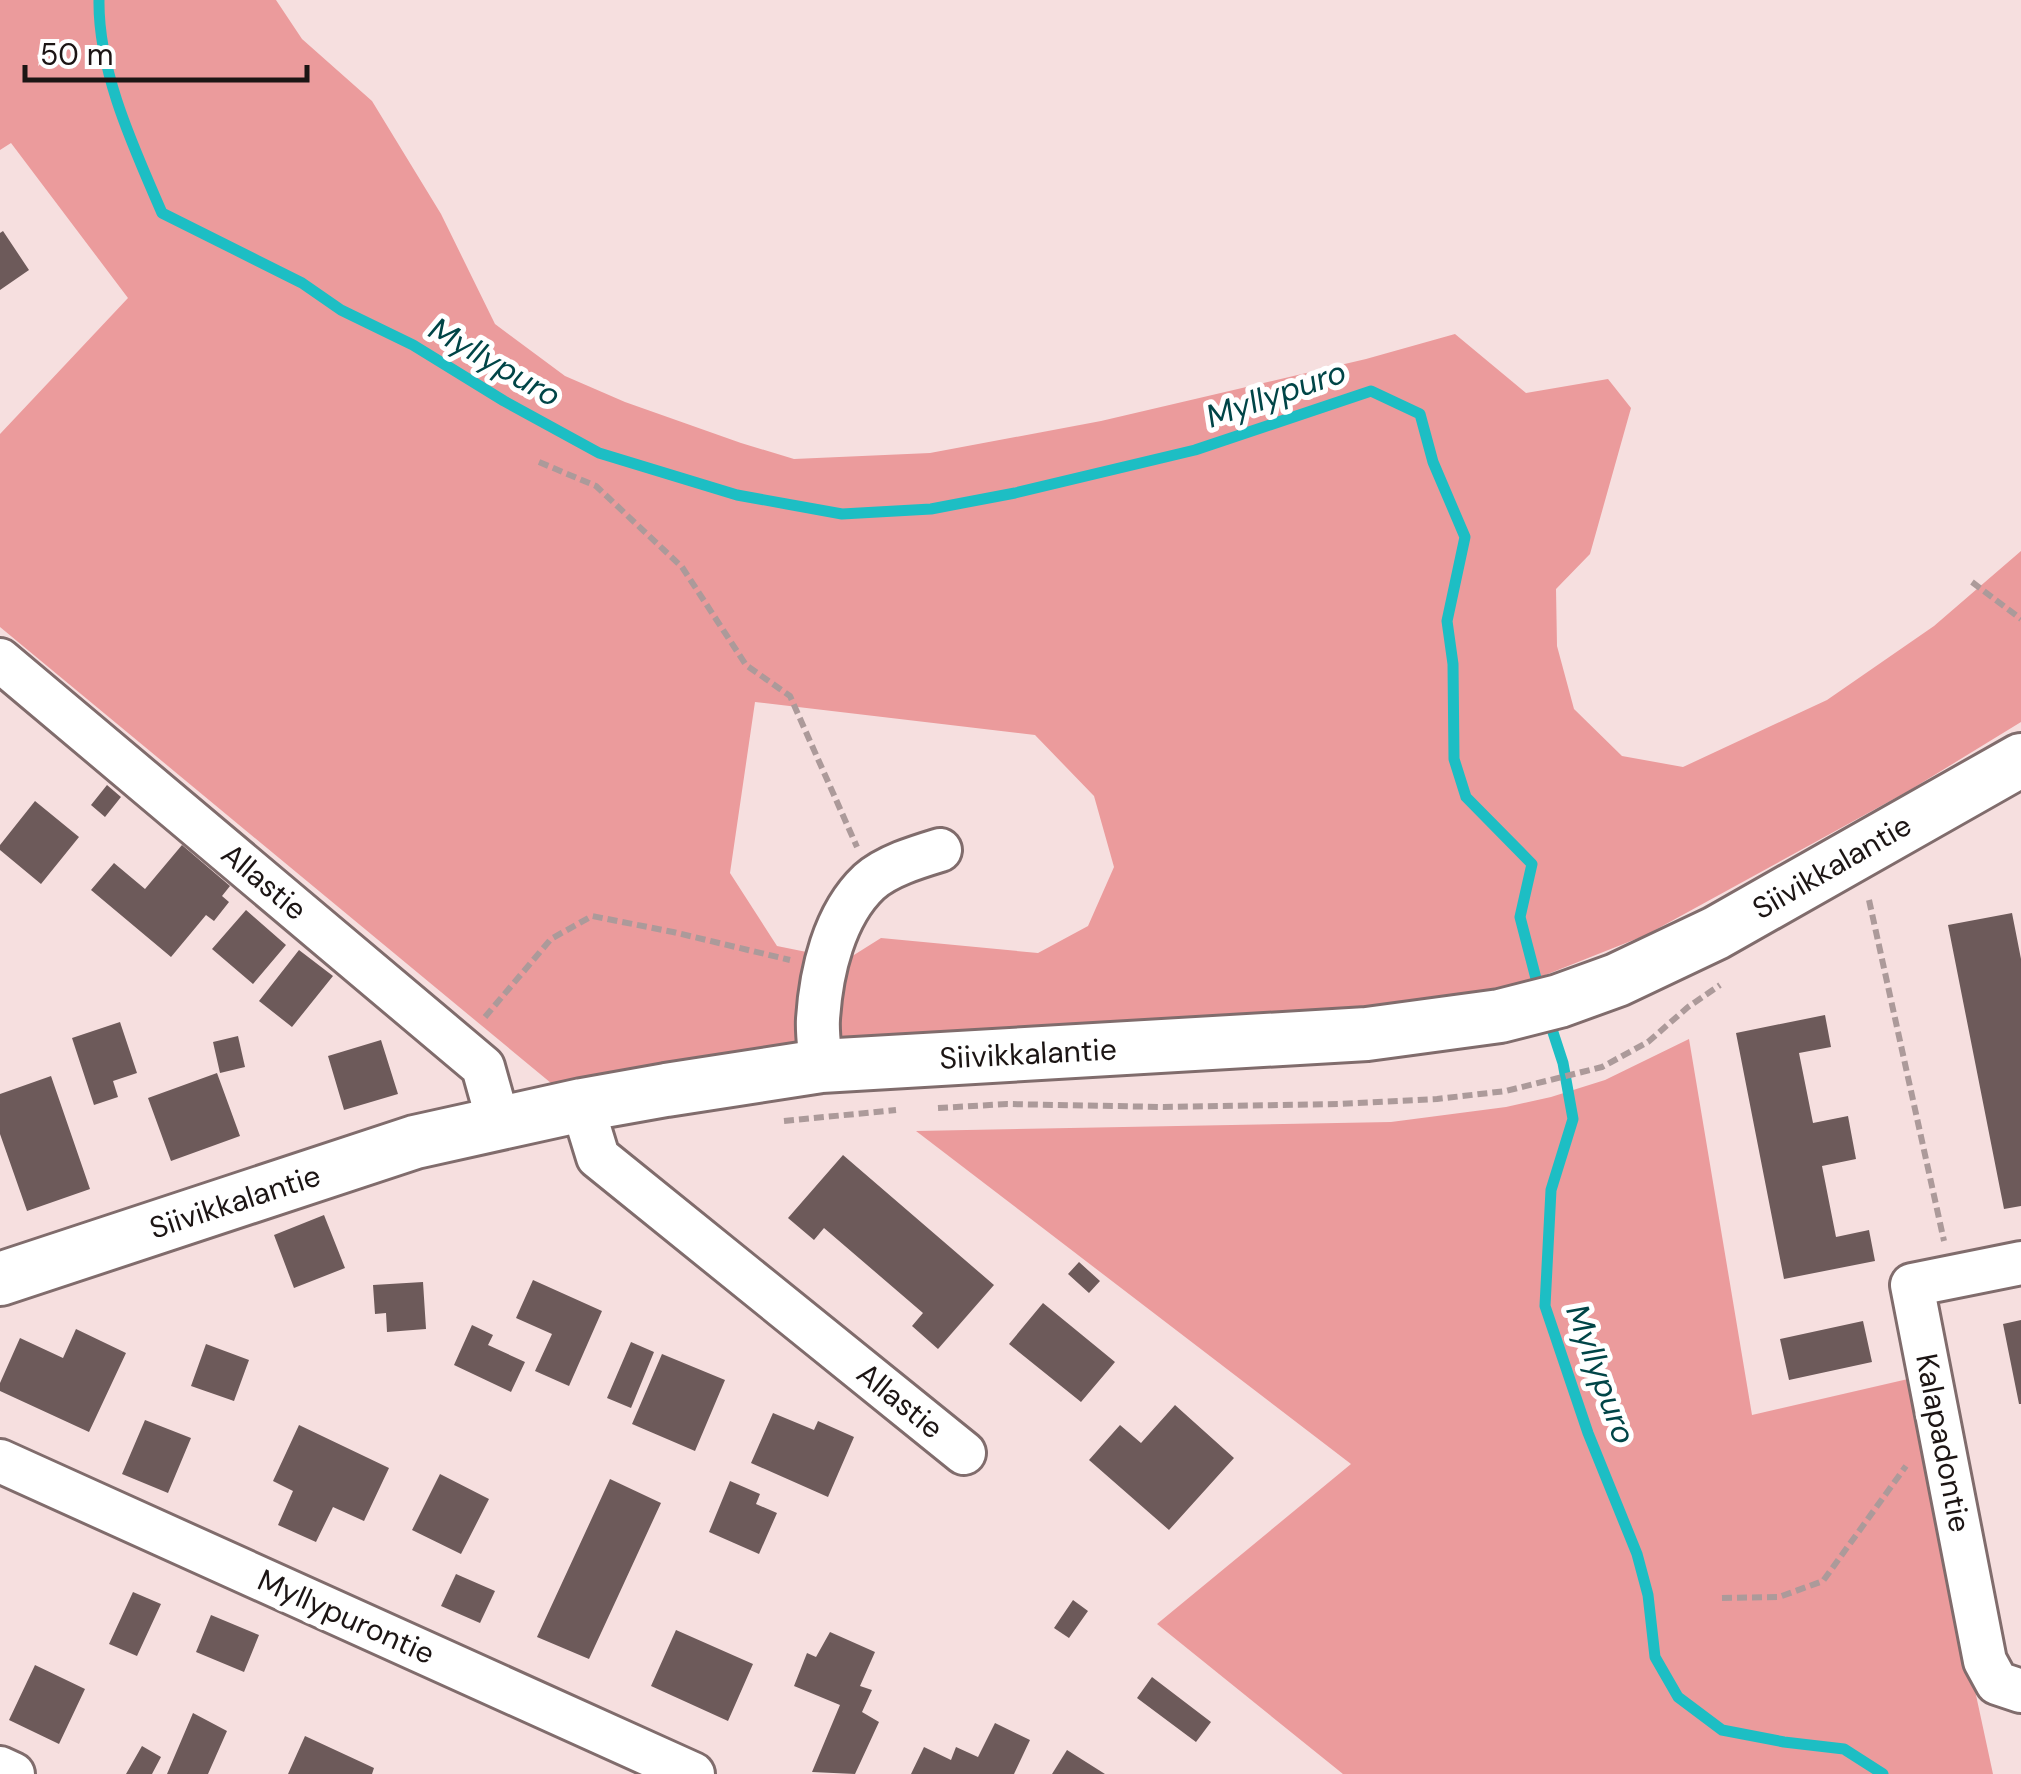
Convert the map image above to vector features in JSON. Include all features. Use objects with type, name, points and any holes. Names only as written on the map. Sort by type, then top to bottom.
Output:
[{"type":"main road","name":"Siivikkalantie","points":[[0,1279],[416,1142],[582,1105],[821,1066],[1367,1034],[1500,1016],[1559,1001],[1618,980],[1716,934],[2021,760]]},
{"type":"street","name":"Allastie","points":[[0,660],[483,1067],[499,1124]]},
{"type":"street","points":[[821,1066],[818,1021],[826,969],[845,910],[872,880],[913,858],[940,850]]},
{"type":"street","name":"Allastie","points":[[582,1105],[598,1157],[964,1452]]},
{"type":"street","name":"Kalapadontie","points":[[2021,1263],[1912,1285],[1985,1661],[1997,1683],[2021,1691]]},
{"type":"street","name":"Myllypurontie","points":[[0,1460],[693,1774]]},
{"type":"street","points":[[0,1768],[13,1774]]},
{"type":"path","points":[[539,462],[596,486],[682,567],[746,666],[790,696],[872,880]]},
{"type":"path","points":[[1972,582],[2021,618]]},
{"type":"path","points":[[1854,909],[1870,900],[1952,1277]]},
{"type":"path","points":[[460,1047],[551,938],[592,916],[826,969]]},
{"type":"path","points":[[934,1108],[1007,1104],[1340,1104],[1506,1092],[1602,1067],[1648,1042],[1688,1007],[1729,979]]},
{"type":"path","points":[[769,1122],[898,1110]]},
{"type":"path","points":[[1722,1598],[1779,1598],[1823,1582],[1938,1420]]},
{"type":"shaded area","points":[[0,0],[276,0],[302,39],[372,101],[441,214],[495,324],[565,376],[625,402],[794,459],[930,453],[1101,421],[1366,359],[1455,334],[1526,393],[1608,379],[1631,408],[1590,554],[1556,589],[1557,646],[1574,709],[1622,756],[1683,767],[1827,700],[1934,626],[2021,551],[2021,722],[1910,790],[1646,935],[1520,985],[1361,1014],[557,1088],[0,627],[0,434],[128,298],[11,143],[0,150]],"holes":[[[755,702],[1035,735],[1094,796],[1114,867],[1088,926],[1038,953],[881,938],[846,960],[777,946],[730,873]]]},
{"type":"shaded area","points":[[1689,1039],[1752,1415],[1908,1379],[1993,1774],[1343,1774],[1157,1624],[1351,1464],[916,1131],[1391,1122],[1551,1097],[1605,1080]]},
{"type":"building","points":[[3,231],[29,270],[0,290],[0,233]]},
{"type":"building","points":[[107,785],[121,797],[105,817],[91,805]]},
{"type":"building","points":[[35,801],[79,837],[41,884],[0,850]]},
{"type":"building","points":[[182,845],[230,886],[222,896],[229,902],[214,921],[206,915],[171,957],[91,890],[114,863],[145,889]]},
{"type":"building","points":[[246,910],[286,945],[253,984],[212,949]]},
{"type":"building","points":[[2012,913],[2021,959],[2021,1206],[2004,1209],[1948,925]]},
{"type":"building","points":[[299,950],[333,976],[292,1027],[259,1001]]},
{"type":"building","points":[[1825,1015],[1831,1047],[1799,1053],[1813,1123],[1848,1116],[1856,1159],[1822,1166],[1836,1237],[1869,1230],[1875,1261],[1784,1279],[1736,1033]]},
{"type":"building","points":[[120,1022],[137,1073],[113,1081],[118,1097],[94,1105],[72,1038]]},
{"type":"building","points":[[238,1036],[245,1067],[220,1073],[213,1042]]},
{"type":"building","points":[[381,1040],[398,1094],[344,1110],[328,1056]]},
{"type":"building","points":[[217,1073],[240,1136],[171,1161],[148,1098]]},
{"type":"building","points":[[51,1076],[90,1189],[27,1211],[0,1134],[0,1094]]},
{"type":"building","points":[[843,1155],[994,1285],[938,1349],[912,1326],[923,1313],[824,1228],[814,1240],[788,1218]]},
{"type":"building","points":[[324,1215],[345,1268],[294,1288],[274,1235]]},
{"type":"building","points":[[1079,1262],[1100,1281],[1089,1293],[1068,1274]]},
{"type":"building","points":[[533,1280],[602,1311],[569,1386],[535,1371],[552,1334],[516,1318]]},
{"type":"building","points":[[423,1282],[426,1329],[387,1332],[386,1313],[375,1314],[373,1285]]},
{"type":"building","points":[[1043,1303],[1115,1362],[1081,1402],[1009,1344]]},
{"type":"building","points":[[2021,1320],[2021,1404],[2019,1404],[2003,1324]]},
{"type":"building","points":[[1863,1321],[1872,1362],[1789,1380],[1780,1339]]},
{"type":"building","points":[[472,1325],[493,1335],[488,1345],[525,1362],[511,1392],[454,1365]]},
{"type":"building","points":[[76,1329],[126,1353],[89,1432],[0,1391],[20,1338],[63,1358]]},
{"type":"building","points":[[631,1342],[654,1352],[631,1408],[607,1398]]},
{"type":"building","points":[[206,1344],[249,1360],[234,1401],[191,1386]]},
{"type":"building","points":[[662,1354],[725,1380],[695,1451],[632,1424]]},
{"type":"building","points":[[1175,1405],[1234,1458],[1169,1530],[1089,1460],[1120,1425],[1141,1443]]},
{"type":"building","points":[[773,1413],[814,1430],[818,1421],[854,1437],[828,1497],[751,1463]]},
{"type":"building","points":[[145,1420],[191,1438],[168,1493],[122,1474]]},
{"type":"building","points":[[299,1425],[389,1468],[364,1521],[333,1507],[316,1542],[278,1525],[293,1491],[273,1481]]},
{"type":"building","points":[[440,1474],[489,1499],[461,1554],[412,1530]]},
{"type":"building","points":[[610,1479],[661,1503],[589,1659],[537,1637]]},
{"type":"building","points":[[730,1481],[760,1494],[756,1504],[777,1513],[759,1554],[709,1532]]},
{"type":"building","points":[[456,1574],[495,1591],[480,1623],[441,1606]]},
{"type":"building","points":[[133,1592],[161,1604],[137,1656],[109,1644]]},
{"type":"building","points":[[1073,1600],[1088,1611],[1069,1638],[1054,1628]]},
{"type":"building","points":[[211,1615],[259,1635],[244,1672],[196,1652]]},
{"type":"building","points":[[676,1630],[753,1664],[728,1721],[651,1686]]},
{"type":"building","points":[[830,1632],[875,1652],[860,1686],[872,1690],[862,1712],[879,1722],[855,1774],[812,1772],[840,1705],[794,1686],[807,1653],[816,1657]]},
{"type":"building","points":[[35,1665],[85,1689],[59,1744],[9,1720]]},
{"type":"building","points":[[1152,1677],[1211,1722],[1196,1742],[1137,1698]]},
{"type":"building","points":[[193,1713],[227,1731],[208,1774],[167,1774]]},
{"type":"building","points":[[995,1723],[1030,1740],[1014,1774],[911,1774],[924,1747],[951,1760],[956,1747],[978,1757]]},
{"type":"building","points":[[305,1736],[374,1768],[372,1774],[288,1774]]},
{"type":"building","points":[[142,1746],[161,1757],[152,1774],[126,1774]]},
{"type":"building","points":[[1067,1750],[1105,1774],[1052,1774]]},
{"type":"waterway","name":"Myllypuro","points":[[99,0],[104,55],[111,82],[162,213],[302,283],[341,310],[413,345],[599,453],[737,495],[842,514],[931,509],[1015,493],[1195,450],[1371,391],[1420,414],[1433,462],[1465,537],[1447,621],[1453,664],[1454,759],[1466,797],[1532,864],[1520,917],[1539,990]]},
{"type":"waterway","name":"Myllypuro","points":[[1548,1017],[1563,1063],[1573,1119],[1551,1190],[1545,1306],[1588,1433],[1637,1554],[1648,1595],[1655,1657],[1678,1697],[1722,1730],[1844,1749],[1883,1774]]}]
